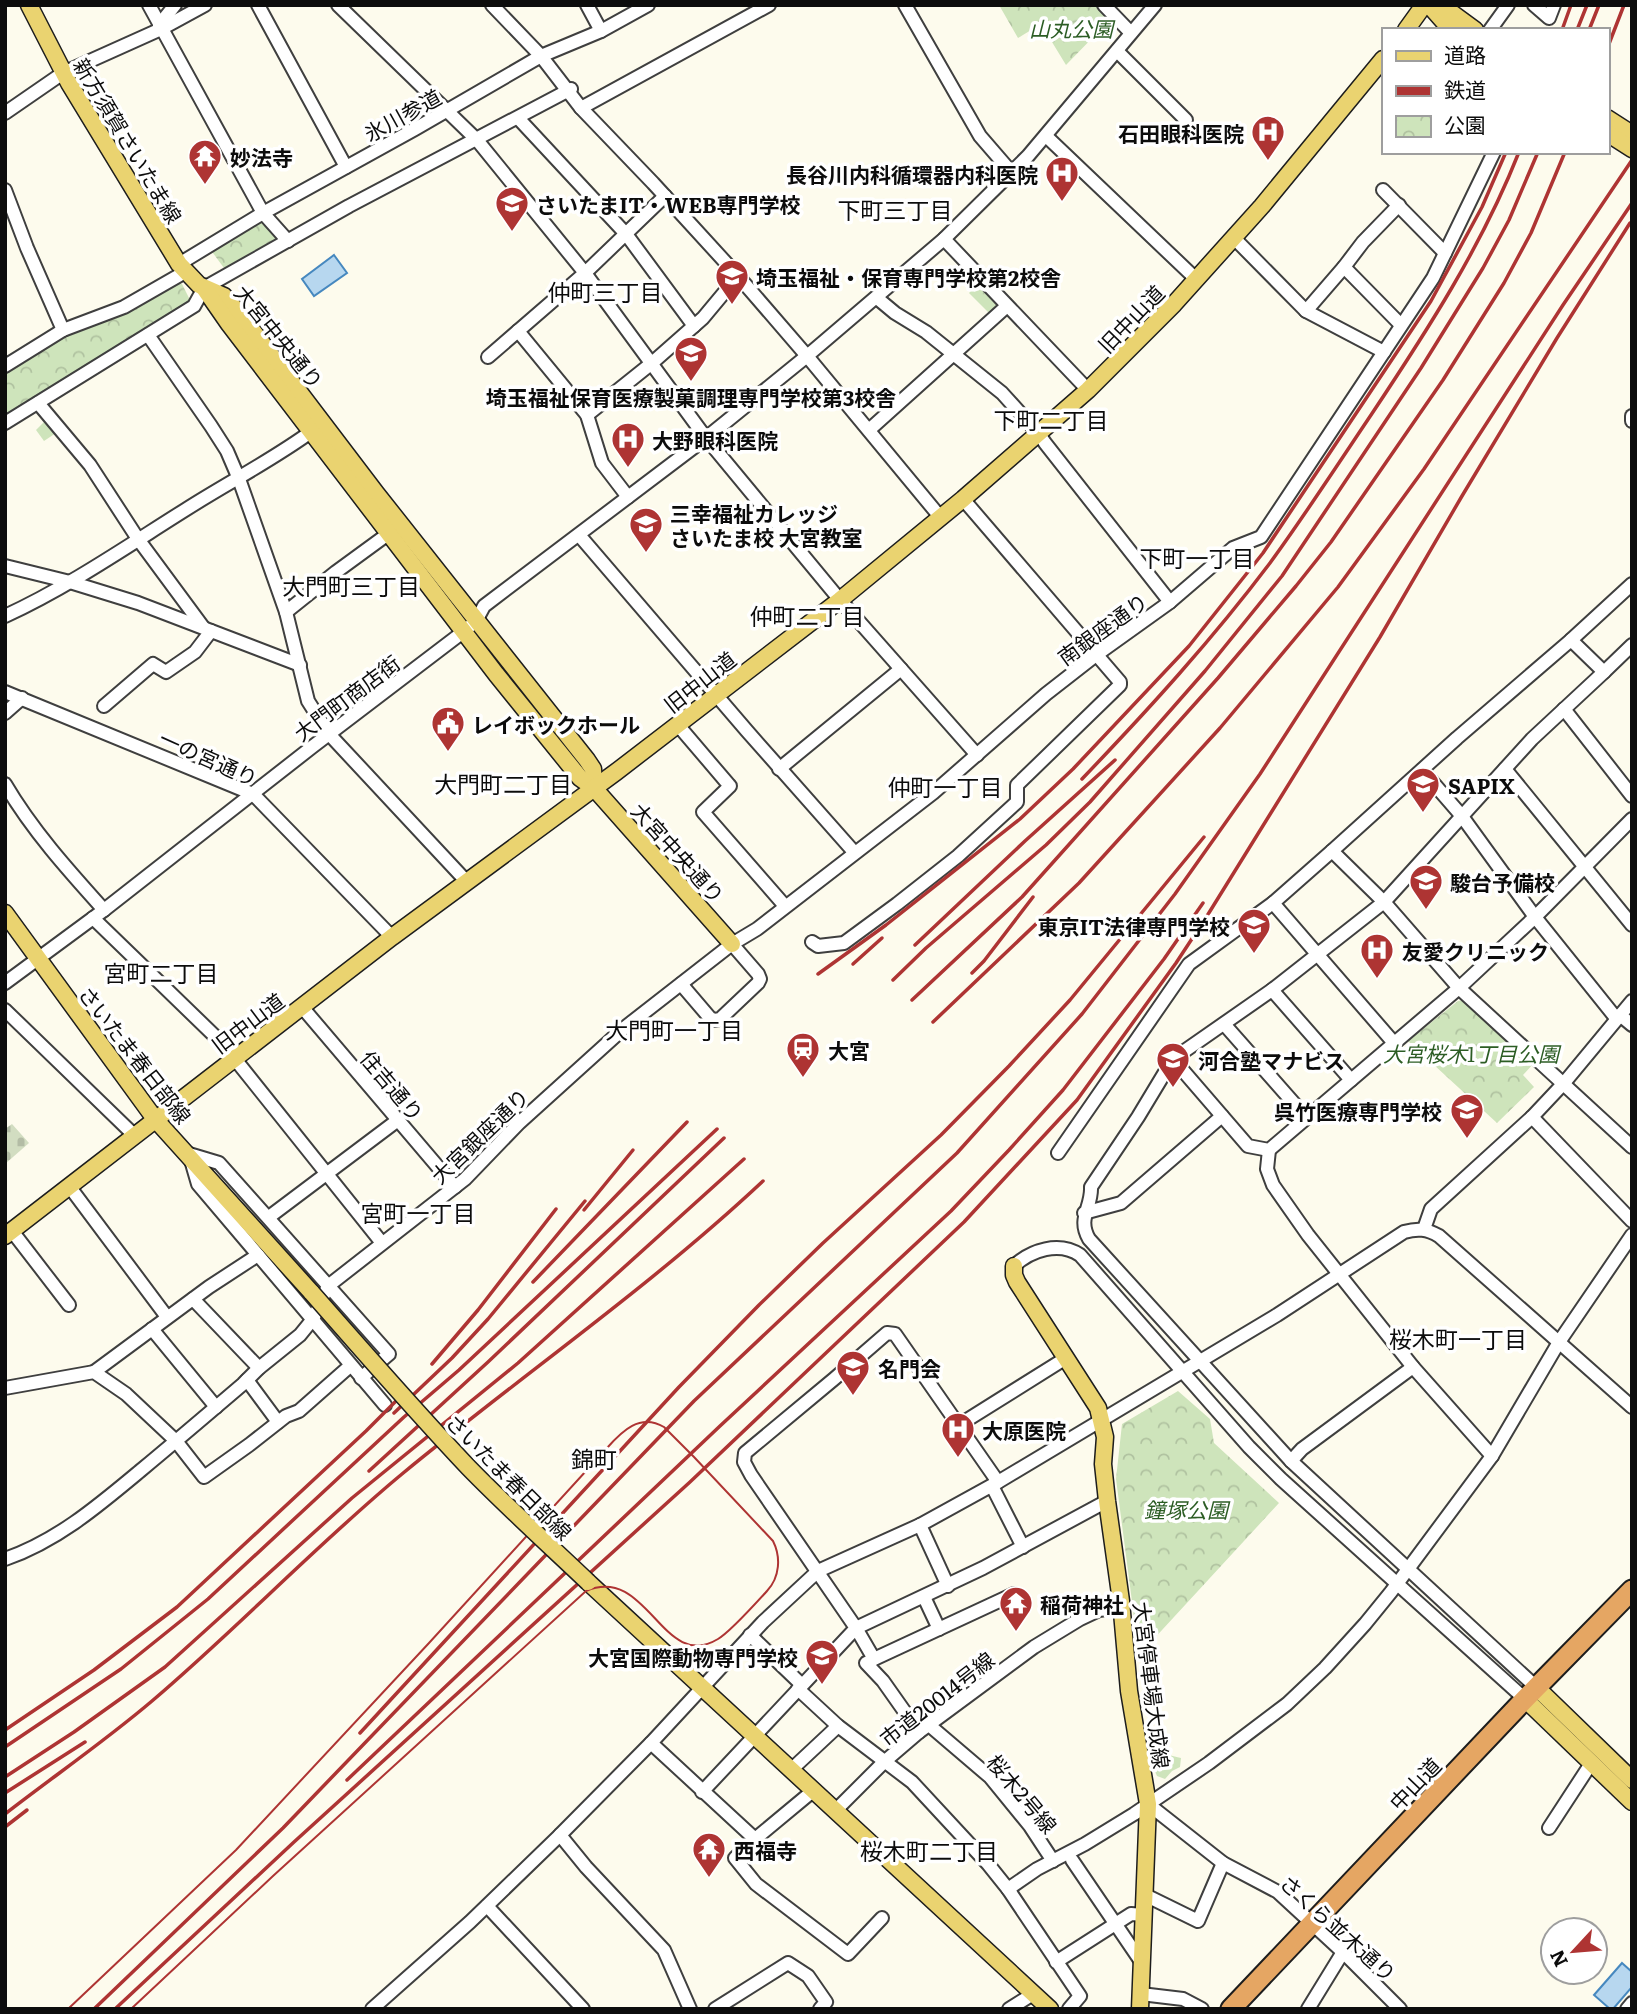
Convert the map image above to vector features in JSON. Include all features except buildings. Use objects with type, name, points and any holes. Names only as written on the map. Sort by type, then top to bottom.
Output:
[{"type":"highway","name":"中山道","points":[[1231,2009],[1632,1590]]},
{"type":"main road","name":"新方須賀さいたま線","points":[[29,5],[63,73],[182,268],[204,288]]},
{"type":"main road","points":[[1408,28],[1426,5],[1452,28]]},
{"type":"main road","points":[[1436,5],[1445,8],[1472,28]]},
{"type":"main road","name":"旧中山道","points":[[8,1233],[392,937],[594,788],[840,600],[941,518],[1088,390],[1139,340],[1234,238],[1382,60]]},
{"type":"main road","points":[[1609,119],[1632,134]]},
{"type":"main road","points":[[1609,133],[1632,149]]},
{"type":"main road","name":"大宮中央通り","points":[[204,288],[463,632],[580,778],[594,788],[732,944]]},
{"type":"main road","name":"大宮中央通り","points":[[204,288],[224,296],[232,305],[376,493],[587,760],[593,769],[594,788]]},
{"type":"main road","name":"さいたま春日部線","points":[[5,913],[155,1119],[468,1467],[588,1582],[1050,2009]]},
{"type":"main road","name":"大宮停車場大成線","points":[[1014,1266],[1017,1282],[1099,1414],[1104,1437],[1103,1464],[1122,1607],[1129,1691],[1148,1804],[1141,2002]]},
{"type":"main road","points":[[1531,1693],[1592,1762],[1632,1802]]},
{"type":"main road","points":[[1531,1693],[1632,1780]]},
{"type":"street","points":[[149,5],[264,213],[288,241]]},
{"type":"street","points":[[160,27],[175,5]]},
{"type":"street","points":[[5,113],[63,73],[205,5]]},
{"type":"street","points":[[258,5],[346,167]]},
{"type":"street","points":[[338,5],[477,139],[585,273],[706,438],[840,600],[977,755]]},
{"type":"street","points":[[492,5],[541,57],[581,108],[738,276],[941,518]]},
{"type":"street","points":[[587,5],[601,31]]},
{"type":"street","name":"氷川参道","points":[[5,366],[63,330],[124,307],[264,213],[541,57],[601,31],[648,5]]},
{"type":"street","points":[[581,108],[769,5]]},
{"type":"street","points":[[905,5],[980,136],[1012,173]]},
{"type":"street","points":[[1104,5],[1131,33]]},
{"type":"street","name":"大門町商店街","points":[[5,983],[463,632],[477,621],[484,606],[706,438],[877,298],[944,239],[1012,173],[1154,5]]},
{"type":"street","points":[[1491,28],[1507,5]]},
{"type":"street","points":[[1534,5],[1549,18],[1554,5]]},
{"type":"street","points":[[1117,51],[1186,120]]},
{"type":"street","points":[[5,423],[194,306],[204,288],[349,206],[569,90]]},
{"type":"street","points":[[518,118],[626,234],[694,326]]},
{"type":"street","points":[[1046,136],[1196,279]]},
{"type":"street","name":"南銀座通り","points":[[732,944],[757,929],[933,793],[1024,712],[1096,655],[1170,602],[1233,548],[1261,537],[1433,278],[1493,154]]},
{"type":"street","points":[[5,190],[63,330]]},
{"type":"street","points":[[1383,190],[1445,253]]},
{"type":"street","points":[[488,357],[585,273],[666,196]]},
{"type":"street","points":[[1306,311],[1363,242],[1399,205]]},
{"type":"street","points":[[1234,238],[1306,311],[1384,352]]},
{"type":"street","points":[[944,239],[1088,390]]},
{"type":"street","points":[[1344,267],[1401,325]]},
{"type":"street","points":[[587,415],[703,318],[738,276]]},
{"type":"street","points":[[877,298],[926,332],[1002,393],[1039,434],[1170,602]]},
{"type":"street","points":[[869,430],[1007,306]]},
{"type":"street","points":[[518,331],[587,415],[602,463],[628,497]]},
{"type":"street","points":[[148,335],[227,451],[286,612],[308,701],[329,734],[467,882]]},
{"type":"street","points":[[37,403],[90,465],[138,539],[207,629]]},
{"type":"street","points":[[5,616],[70,582],[312,431]]},
{"type":"street","points":[[812,942],[818,946],[844,943],[958,856],[1017,802],[1017,785],[1120,685],[963,499]]},
{"type":"street","points":[[286,612],[388,534]]},
{"type":"street","points":[[579,535],[779,769],[854,852]]},
{"type":"street","points":[[5,566],[70,582],[207,629],[300,665]]},
{"type":"street","points":[[1058,1153],[1189,964],[1273,903],[1632,584]]},
{"type":"street","points":[[104,706],[153,664],[166,672],[195,652],[207,629]]},
{"type":"street","points":[[1571,640],[1604,672]]},
{"type":"street","points":[[1531,1693],[1408,1568],[1291,1461],[1090,1239],[1084,1228],[1084,1213],[1091,1187],[1173,1059],[1272,990],[1384,902],[1532,739],[1632,645]]},
{"type":"street","points":[[779,769],[901,668]]},
{"type":"street","name":"一の宮通り","points":[[5,692],[253,794],[392,937]]},
{"type":"street","points":[[5,713],[22,698]]},
{"type":"street","points":[[1564,709],[1632,796]]},
{"type":"street","points":[[677,724],[730,786],[703,812],[784,907]]},
{"type":"street","points":[[1506,769],[1632,925]]},
{"type":"street","points":[[1422,770],[1461,815],[1535,917],[1618,1016],[1632,1025]]},
{"type":"street","points":[[5,784],[98,914],[223,1044],[382,1243]]},
{"type":"street","points":[[1492,1456],[1413,1367],[1308,1235],[1273,1185],[1267,1168],[1269,1150],[1459,988],[1535,917],[1632,819]]},
{"type":"street","points":[[1332,851],[1384,902],[1459,988],[1632,1147]]},
{"type":"street","points":[[1273,903],[1394,1043]]},
{"type":"street","points":[[681,984],[710,1018],[720,1018],[760,979],[732,944]]},
{"type":"street","name":"大宮銀座通り","points":[[5,1559],[70,1527],[176,1441],[300,1335],[313,1319],[328,1286],[455,1187],[519,1123],[606,1043],[732,944]]},
{"type":"street","points":[[1272,990],[1352,1080]]},
{"type":"street","points":[[1424,1229],[1431,1209],[1532,1117],[1632,1001]]},
{"type":"street","name":"住吉通り","points":[[302,1007],[455,1187]]},
{"type":"street","points":[[5,1010],[134,1136]]},
{"type":"street","points":[[1224,1024],[1306,1117]]},
{"type":"street","points":[[1173,1059],[1248,1146],[1269,1150]]},
{"type":"street","points":[[1084,1213],[1121,1203],[1222,1116]]},
{"type":"street","points":[[1532,1117],[1632,1221]]},
{"type":"street","points":[[269,1217],[398,1120]]},
{"type":"street","points":[[189,1154],[219,1163],[389,1354],[362,1378]]},
{"type":"street","points":[[189,1154],[198,1184],[385,1405]]},
{"type":"street","points":[[69,1186],[167,1317]]},
{"type":"street","points":[[372,2009],[487,1906],[560,1835],[651,1743],[750,1635],[818,1571],[920,1524],[995,1484],[1099,1414],[1183,1371],[1278,1315],[1404,1232],[1424,1229],[1439,1236],[1632,1407]]},
{"type":"street","points":[[8,1233],[69,1305]]},
{"type":"street","points":[[1008,1889],[1037,1869],[1085,1844],[1209,1763],[1287,1704],[1325,1668],[1365,1624],[1492,1456],[1559,1342],[1632,1235]]},
{"type":"street","points":[[1014,1266],[1030,1253],[1042,1250],[1073,1251],[1087,1262],[1281,1479],[1397,1583],[1531,1693]]},
{"type":"street","points":[[5,1388],[94,1372],[192,1299],[258,1255]]},
{"type":"street","points":[[192,1299],[259,1368]]},
{"type":"street","points":[[152,1329],[216,1406]]},
{"type":"street","points":[[1014,1594],[874,1659],[818,1571],[751,1475],[744,1462],[745,1453],[834,1380],[887,1332],[892,1332],[960,1425],[995,1484],[1023,1547]]},
{"type":"street","points":[[960,1425],[1066,1358]]},
{"type":"street","points":[[94,1372],[126,1394],[176,1441],[205,1477],[286,1416],[299,1411],[350,1366]]},
{"type":"street","points":[[1291,1461],[1302,1449],[1413,1367]]},
{"type":"street","points":[[247,1380],[278,1422]]},
{"type":"street","points":[[702,1792],[856,1628],[948,1586],[1107,1501]]},
{"type":"street","points":[[920,1524],[948,1586]]},
{"type":"street","points":[[924,1597],[939,1629]]},
{"type":"street","name":"市道20014号線","points":[[836,1810],[884,1762],[924,1728],[1057,1632],[1099,1610],[1122,1607]]},
{"type":"street","points":[[750,1635],[838,1726],[912,1782],[988,1864],[1008,1889],[1080,1996],[1069,2009]]},
{"type":"street","name":"桜木2号線","points":[[874,1659],[866,1663],[924,1728],[990,1777],[1030,1826],[1053,1861]]},
{"type":"street","points":[[792,1769],[838,1726]]},
{"type":"street","points":[[651,1743],[755,1839]]},
{"type":"street","points":[[1549,1828],[1592,1762]]},
{"type":"street","points":[[814,1790],[735,1858],[756,1884],[848,1954],[882,1918]]},
{"type":"street","name":"さくら並木通り","points":[[1148,1804],[1223,1863],[1278,1892],[1400,2009]]},
{"type":"street","points":[[560,1835],[586,1867],[664,1950],[690,2009]]},
{"type":"street","points":[[1072,1860],[1142,1963]]},
{"type":"street","points":[[1145,1895],[1198,1921],[1223,1863]]},
{"type":"street","points":[[487,1906],[583,2009]]},
{"type":"street","points":[[1056,1962],[1131,1914],[1144,1915]]},
{"type":"street","points":[[1308,2009],[1343,1952]]},
{"type":"street","points":[[715,2009],[788,1962],[808,1976],[826,2006]]},
{"type":"street","points":[[1009,2009],[1033,1994]]},
{"type":"street","points":[[1141,2002],[1183,1999],[1202,2009]]},
{"type":"street","points":[[1627,2009],[1632,2003]]},
{"type":"green space","name":"山丸公園","points":[[999,5],[1100,5],[1107,18],[1101,29],[1066,65],[1041,24],[1018,38]]},
{"type":"green space","points":[[264,218],[275,239],[224,268],[210,249]]},
{"type":"green space","points":[[980,282],[1002,304],[991,315],[969,293]]},
{"type":"green space","points":[[178,283],[182,284],[191,302],[5,421],[5,370],[79,329]]},
{"type":"green space","points":[[46,420],[56,433],[44,441],[36,430]]},
{"type":"green space","name":"大宮桜木1丁目公園","points":[[1464,1000],[1534,1063],[1523,1075],[1534,1087],[1497,1123],[1408,1041],[1458,1001]]},
{"type":"green space","points":[[12,1124],[29,1143],[5,1164],[5,1129]]},
{"type":"green space","name":"鐘塚公園","points":[[1178,1391],[1210,1419],[1214,1443],[1279,1503],[1139,1655],[1116,1479],[1122,1424]]},
{"type":"green space","points":[[1148,1730],[1160,1749],[1181,1758],[1180,1767],[1165,1779],[1157,1776],[1155,1771]]},
{"type":"water","points":[[334,255],[347,273],[314,296],[302,279]]},
{"type":"water","points":[[1622,1963],[1632,1972],[1632,1987],[1613,2009],[1594,1995],[1602,1986],[1609,1986],[1609,1978]]},
{"type":"tram line","points":[[68,2009],[236,1850],[625,1430],[647,1422],[664,1427],[773,1541],[778,1567],[775,1580],[723,1635],[699,1646],[682,1642],[668,1632],[640,1603],[625,1592],[607,1587],[586,1591],[131,2009]]},
{"type":"railway","points":[[1563,28],[1571,5]]},
{"type":"railway","points":[[1578,28],[1587,5]]},
{"type":"railway","points":[[1590,28],[1599,5]]},
{"type":"railway","points":[[1609,44],[1624,5]]},
{"type":"railway","points":[[818,974],[886,925],[1020,819],[1073,769],[1189,646],[1263,553],[1431,301],[1482,207],[1505,154]]},
{"type":"railway","points":[[1082,779],[1202,647],[1248,592],[1296,527],[1433,320],[1488,221],[1518,154]]},
{"type":"railway","points":[[893,980],[926,948],[1046,845],[1090,802],[1205,671],[1282,576],[1421,368],[1483,268],[1509,220],[1537,154]]},
{"type":"railway","points":[[912,1000],[1022,897],[1218,678],[1331,542],[1443,380],[1504,283],[1531,233],[1564,154]]},
{"type":"railway","points":[[933,1022],[1079,883],[1220,728],[1338,587],[1424,469],[1632,160]]},
{"type":"railway","points":[[94,2009],[283,1828],[694,1401],[957,1153],[1082,1014],[1175,894],[1260,774],[1563,305],[1632,203]]},
{"type":"railway","points":[[115,2009],[294,1842],[690,1482],[964,1222],[1077,1100],[1207,916],[1380,637],[1557,338],[1630,223]]},
{"type":"railway","points":[[915,945],[1115,760]]},
{"type":"railway","points":[[360,1733],[679,1387],[759,1305],[941,1135],[1009,1066],[1070,1000],[1204,837]]},
{"type":"railway","points":[[972,973],[1033,897]]},
{"type":"railway","points":[[347,1780],[951,1211],[1063,1090],[1164,959],[1203,903]]},
{"type":"railway","points":[[853,964],[882,938]]},
{"type":"railway","points":[[533,1282],[687,1122]]},
{"type":"railway","points":[[5,1747],[121,1669],[208,1599],[717,1129]]},
{"type":"railway","points":[[369,1471],[724,1138]]},
{"type":"railway","points":[[584,1210],[633,1150]]},
{"type":"railway","points":[[5,1777],[165,1667],[352,1498],[518,1363],[744,1159]]},
{"type":"railway","points":[[5,1814],[152,1701],[402,1474],[676,1258],[763,1181]]},
{"type":"railway","points":[[394,1413],[452,1358],[488,1319],[585,1201]]},
{"type":"railway","points":[[432,1364],[478,1310],[556,1209]]},
{"type":"railway","points":[[5,1730],[94,1670],[177,1607],[398,1399]]},
{"type":"railway","points":[[5,1793],[85,1742]]},
{"type":"railway","points":[[5,1827],[27,1810]]},
{"type":"place","name":"石田眼科医院","points":[[1268,162]]},
{"type":"place","name":"妙法寺","points":[[205,186]]},
{"type":"place","name":"長谷川内科循環器内科医院","points":[[1062,203]]},
{"type":"place","name":"さいたまIT・WEB専門学校","points":[[512,233]]},
{"type":"place","name":"埼玉福祉・保育専門学校第2校舎","points":[[732,306]]},
{"type":"place","name":"埼玉福祉保育医療製菓調理専門学校第3校舎","points":[[691,383]]},
{"type":"place","name":"大野眼科医院","points":[[628,469]]},
{"type":"place","name":"三幸福祉カレッジ さいたま校 大宮教室","points":[[646,554]]},
{"type":"place","name":"レイボックホール","points":[[448,753]]},
{"type":"place","name":"SAPIX","points":[[1423,814]]},
{"type":"place","name":"駿台予備校","points":[[1426,911]]},
{"type":"place","name":"東京IT法律専門学校","points":[[1254,955]]},
{"type":"place","name":"友愛クリニック","points":[[1377,980]]},
{"type":"place","name":"大宮","points":[[803,1079]]},
{"type":"place","name":"河合塾マナビス","points":[[1173,1089]]},
{"type":"place","name":"呉竹医療専門学校","points":[[1467,1140]]},
{"type":"place","name":"名門会","points":[[853,1397]]},
{"type":"place","name":"大原医院","points":[[958,1459]]},
{"type":"place","name":"稲荷神社","points":[[1016,1633]]},
{"type":"place","name":"大宮国際動物専門学校","points":[[822,1686]]},
{"type":"place","name":"西福寺","points":[[709,1879]]},
{"type":"district","name":"下町三丁目","points":[[895,209]]},
{"type":"district","name":"仲町三丁目","points":[[605,291]]},
{"type":"district","name":"下町二丁目","points":[[1051,419]]},
{"type":"district","name":"下町一丁目","points":[[1197,557]]},
{"type":"district","name":"大門町三丁目","points":[[351,585]]},
{"type":"district","name":"仲町二丁目","points":[[807,615]]},
{"type":"district","name":"大門町二丁目","points":[[503,783]]},
{"type":"district","name":"仲町一丁目","points":[[945,786]]},
{"type":"district","name":"宮町二丁目","points":[[161,972]]},
{"type":"district","name":"大門町一丁目","points":[[674,1029]]},
{"type":"district","name":"宮町一丁目","points":[[418,1212]]},
{"type":"district","name":"桜木町一丁目","points":[[1458,1338]]},
{"type":"district","name":"錦町","points":[[594,1458]]},
{"type":"district","name":"桜木町二丁目","points":[[929,1850]]}]
